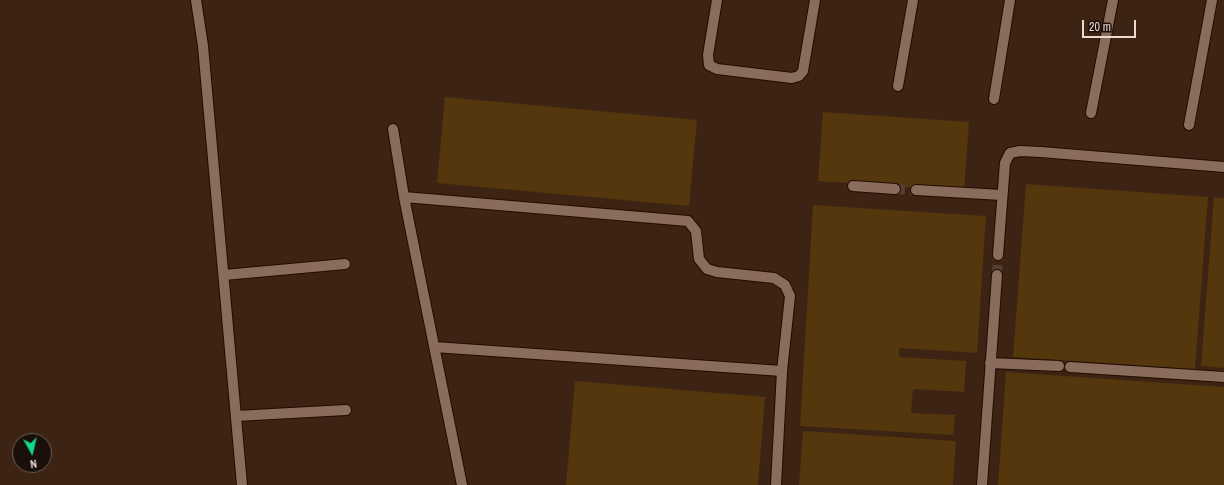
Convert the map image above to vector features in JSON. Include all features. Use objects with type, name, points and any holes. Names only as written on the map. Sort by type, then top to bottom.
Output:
[{"type":"street","points":[[196,0],[203,46],[242,485]]},
{"type":"street","points":[[717,0],[708,56],[709,64],[717,70],[792,78],[799,76],[803,71],[815,0]]},
{"type":"street","points":[[898,86],[913,0]]},
{"type":"street","points":[[994,99],[1010,0]]},
{"type":"street","points":[[1091,113],[1113,0]]},
{"type":"street","points":[[1189,125],[1212,0]]},
{"type":"street","points":[[394,129],[404,196],[462,485]]},
{"type":"street","points":[[998,255],[1005,163],[1010,154],[1020,151],[1224,167]]},
{"type":"street","points":[[853,186],[895,189]]},
{"type":"street","points":[[916,190],[1002,195]]},
{"type":"street","points":[[404,196],[688,221],[696,231],[700,259],[707,269],[717,272],[774,278],[785,285],[790,296],[782,371],[776,485]]},
{"type":"street","points":[[224,275],[345,264]]},
{"type":"street","points":[[982,485],[996,275]]},
{"type":"street","points":[[434,347],[782,371]]},
{"type":"street","points":[[990,363],[1059,366]]},
{"type":"street","points":[[1070,366],[1224,376]]},
{"type":"street","points":[[236,416],[346,410]]},
{"type":"building","points":[[445,97],[697,120],[689,206],[437,183]]},
{"type":"building","points":[[823,112],[969,122],[964,191],[818,181]]},
{"type":"building","points":[[1026,184],[1208,197],[1195,369],[1013,357]]},
{"type":"building","points":[[1214,197],[1224,198],[1224,368],[1201,366]]},
{"type":"building","points":[[813,205],[986,216],[977,353],[899,348],[899,357],[966,361],[964,392],[913,389],[911,413],[955,415],[953,435],[800,426]]},
{"type":"building","points":[[1006,372],[1224,387],[1224,485],[998,485]]},
{"type":"building","points":[[575,381],[765,397],[758,485],[566,485]]},
{"type":"building","points":[[803,431],[956,441],[953,485],[799,485]]},
{"type":"tunnel","points":[[895,189],[916,190]]},
{"type":"tunnel","points":[[997,275],[998,255]]}]
